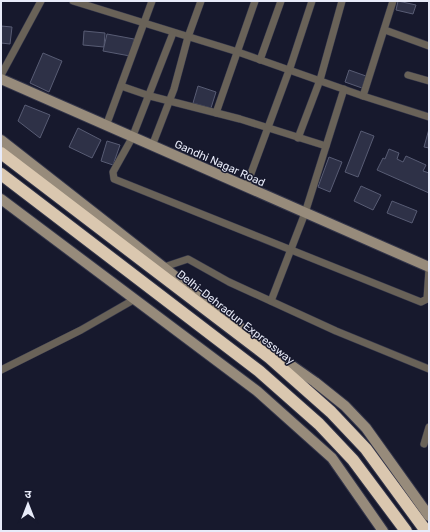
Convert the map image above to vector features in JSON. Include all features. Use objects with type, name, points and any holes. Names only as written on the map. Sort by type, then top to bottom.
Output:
[{"type":"highway","name":"Delhi-Dehradun Expressway","points":[[1,153],[270,358],[331,412],[374,459],[426,531]]},
{"type":"highway","points":[[1,174],[259,371],[320,424],[353,460],[406,531]]},
{"type":"street","points":[[1,75],[41,1]]},
{"type":"street","points":[[73,1],[94,4],[144,24],[238,52],[428,117],[429,109]]},
{"type":"street","points":[[106,126],[152,1]]},
{"type":"street","points":[[152,146],[170,101],[188,37],[201,1]]},
{"type":"street","points":[[216,113],[255,1]]},
{"type":"street","points":[[260,60],[280,1]]},
{"type":"street","points":[[246,187],[312,1]]},
{"type":"street","points":[[298,138],[320,80],[342,1]]},
{"type":"street","points":[[363,96],[393,1]]},
{"type":"street","points":[[385,30],[429,46]]},
{"type":"street","points":[[173,33],[150,96],[132,138],[113,172],[114,179],[421,302],[427,299],[429,268]]},
{"type":"street","points":[[408,75],[429,81]]},
{"type":"street","name":"Gandhi Nagar Road","points":[[1,79],[429,268]]},
{"type":"street","points":[[120,86],[150,96],[216,113],[326,146]]},
{"type":"street","points":[[271,301],[292,251],[344,89]]},
{"type":"street","points":[[1,140],[268,349],[315,382],[345,406],[366,428],[429,516]]},
{"type":"street","points":[[1,199],[257,391],[332,458],[382,531]]},
{"type":"street","points":[[164,267],[188,259],[229,282],[336,331],[429,370]]},
{"type":"street","points":[[1,370],[81,330],[135,299]]},
{"type":"street","points":[[424,444],[429,427]]},
{"type":"building","points":[[398,1],[416,5],[413,14],[396,10]]},
{"type":"building","points":[[1,26],[12,27],[10,44],[1,43]]},
{"type":"building","points":[[84,31],[105,33],[104,47],[83,45]]},
{"type":"building","points":[[107,34],[134,39],[130,56],[103,51]]},
{"type":"building","points":[[43,53],[62,61],[49,92],[30,83]]},
{"type":"building","points":[[349,70],[366,76],[362,88],[345,82]]},
{"type":"building","points":[[198,86],[216,92],[211,108],[193,103]]},
{"type":"building","points":[[25,105],[50,115],[40,138],[18,121]]},
{"type":"building","points":[[78,128],[101,140],[92,158],[69,147]]},
{"type":"building","points":[[429,129],[429,148],[424,147]]},
{"type":"building","points":[[361,131],[374,136],[358,177],[345,172]]},
{"type":"building","points":[[107,141],[120,145],[113,165],[101,161]]},
{"type":"building","points":[[389,149],[399,153],[397,159],[403,162],[406,156],[426,165],[423,171],[429,173],[429,193],[377,170],[383,158],[385,159]]},
{"type":"building","points":[[329,157],[342,162],[330,192],[318,187]]},
{"type":"building","points":[[361,186],[381,195],[373,210],[354,201]]},
{"type":"building","points":[[392,201],[417,211],[412,223],[387,213]]}]
